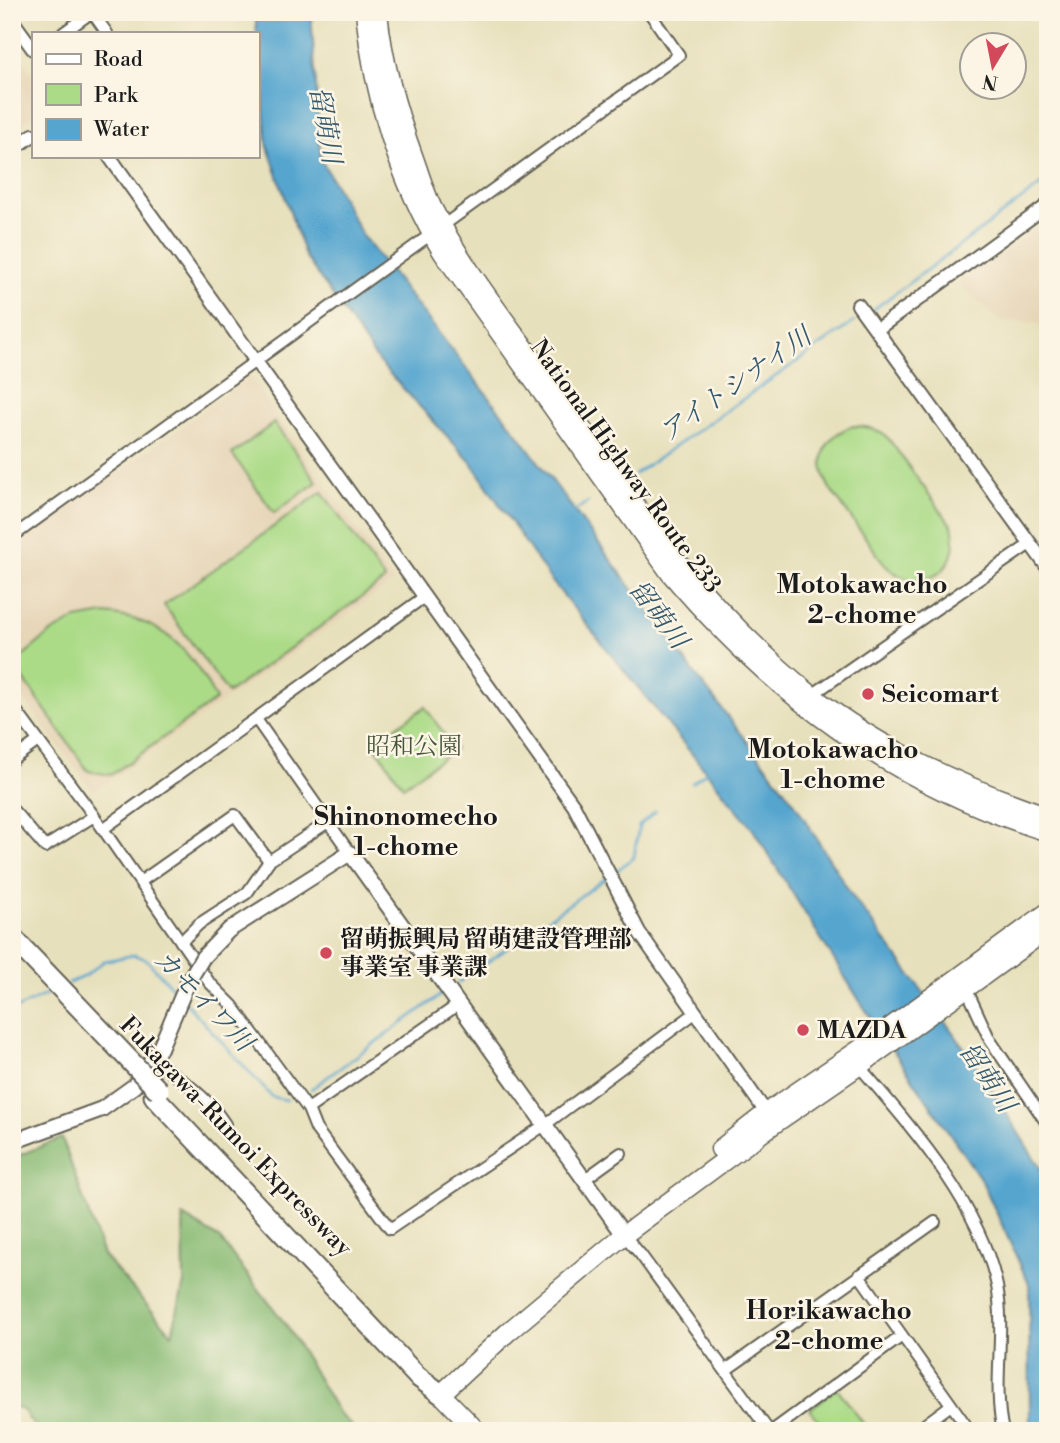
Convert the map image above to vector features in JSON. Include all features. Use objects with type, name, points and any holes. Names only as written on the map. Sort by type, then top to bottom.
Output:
[{"type":"highway","name":"National Highway Route 233","points":[[365,12],[381,111],[418,212],[436,228],[670,573],[711,621],[784,690],[807,699],[899,754],[975,790],[1048,816]]},
{"type":"highway","name":"National Highway Route 233","points":[[378,12],[395,107],[432,206],[436,228]]},
{"type":"highway","name":"National Highway Route 233","points":[[807,699],[874,755],[970,804],[1048,832]]},
{"type":"highway","points":[[955,990],[1048,912]]},
{"type":"highway","points":[[477,1431],[441,1394],[572,1277],[624,1235],[638,1217],[770,1118],[864,1057],[955,990],[1048,929]]},
{"type":"highway","name":"Fukagawa-Rumoi Expressway","points":[[12,937],[156,1094]]},
{"type":"highway","name":"Fukagawa-Rumoi Expressway","points":[[12,947],[156,1094],[441,1394]]},
{"type":"main road","points":[[12,1142],[102,1109],[134,1086],[157,1054],[188,982],[202,957],[229,930],[351,853],[624,1235]]},
{"type":"street","points":[[64,32],[92,12],[106,32]]},
{"type":"street","points":[[12,537],[436,228],[679,55],[649,12]]},
{"type":"street","points":[[12,20],[32,49]]},
{"type":"street","points":[[12,150],[32,136]]},
{"type":"street","points":[[111,158],[574,806],[639,932],[770,1118]]},
{"type":"street","points":[[876,330],[1048,205]]},
{"type":"street","points":[[858,305],[1048,568]]},
{"type":"street","points":[[807,699],[1030,544]]},
{"type":"street","points":[[103,829],[424,597]]},
{"type":"street","points":[[12,705],[94,816],[209,982],[233,1006],[308,1109],[316,1129],[390,1228],[546,1124],[695,1013]]},
{"type":"street","points":[[256,719],[351,853]]},
{"type":"street","points":[[12,760],[38,741]]},
{"type":"street","points":[[12,809],[45,847],[94,816]]},
{"type":"street","points":[[140,882],[234,815],[269,861]]},
{"type":"street","points":[[181,942],[200,924],[247,893],[269,861],[328,822]]},
{"type":"street","points":[[955,990],[1048,1125]]},
{"type":"street","points":[[308,1109],[459,1004]]},
{"type":"street","points":[[157,1054],[214,1107],[225,1124]]},
{"type":"street","points":[[864,1057],[961,1202],[986,1248],[997,1288],[1003,1431]]},
{"type":"street","points":[[585,1179],[621,1153]]},
{"type":"street","points":[[726,1370],[935,1222]]},
{"type":"street","points":[[624,1235],[771,1431],[902,1336]]},
{"type":"street","points":[[859,1275],[970,1431]]},
{"type":"street","points":[[916,1431],[951,1405]]},
{"type":"shaded area","points":[[12,45],[32,75],[32,117],[12,132]]},
{"type":"shaded area","points":[[1048,220],[1048,334],[1037,323],[999,320],[958,283]]},
{"type":"shaded area","points":[[250,377],[394,582],[93,792],[12,683],[12,548]]},
{"type":"green space","points":[[274,423],[317,482],[274,513],[232,454]]},
{"type":"green space","points":[[853,426],[872,429],[888,438],[952,526],[954,542],[951,556],[945,567],[936,575],[912,579],[898,575],[885,565],[829,487],[823,467],[825,450],[835,436]]},
{"type":"green space","points":[[322,492],[385,580],[228,693],[164,605]]},
{"type":"green space","points":[[104,614],[143,622],[173,640],[196,666],[216,700],[111,775],[88,771],[13,664],[49,634],[76,619]]},
{"type":"green space","name":"昭和公園","points":[[425,707],[455,749],[403,786],[373,743]]},
{"type":"green space","points":[[62,1138],[103,1255],[172,1334],[184,1283],[183,1216],[220,1239],[287,1326],[339,1414],[357,1431],[37,1431],[23,1410],[12,1406],[12,1158]]},
{"type":"green space","points":[[837,1388],[869,1431],[826,1431],[810,1409]]},
{"type":"water","points":[[255,12],[311,12],[321,159],[362,235],[515,430],[695,674],[794,802],[851,894],[971,1057],[1048,1180],[1048,1431],[1032,1431],[1030,1428],[1029,1284],[982,1181],[861,1003],[752,828],[550,579],[470,461],[378,361],[305,256],[267,144],[259,32],[257,32]]},
{"type":"waterway","name":"アイトシナイ川","points":[[874,309],[1048,180]]},
{"type":"waterway","name":"アイトシナイ川","points":[[635,474],[854,322]]},
{"type":"waterway","name":"アイトシナイ川","points":[[573,512],[588,502]]},
{"type":"waterway","name":"カモイワ川","points":[[692,783],[709,770]]},
{"type":"waterway","name":"カモイワ川","points":[[615,872],[634,857],[639,826],[656,811]]},
{"type":"waterway","name":"カモイワ川","points":[[458,983],[606,878]]},
{"type":"waterway","name":"カモイワ川","points":[[69,983],[85,976],[104,961],[134,955],[146,959],[178,994]]},
{"type":"waterway","name":"カモイワ川","points":[[12,1011],[53,991]]},
{"type":"waterway","name":"カモイワ川","points":[[311,1089],[441,995]]},
{"type":"waterway","name":"カモイワ川","points":[[185,1002],[272,1097],[287,1100]]},
{"type":"place","name":"Seicomart","points":[[868,694]]},
{"type":"place","name":"留萌振興局 留萌建設管理部 事業室 事業課","points":[[326,953]]},
{"type":"place","name":"MAZDA","points":[[803,1030]]},
{"type":"district","name":"Motokawacho 2-chome","points":[[862,599]]},
{"type":"district","name":"Motokawacho 1-chome","points":[[833,764]]},
{"type":"district","name":"Shinonomecho 1-chome","points":[[406,831]]},
{"type":"district","name":"Horikawacho 2-chome","points":[[829,1325]]},
{"type":"water label","name":"留萌川","points":[[326,125]]},
{"type":"water label","name":"留萌川","points":[[659,614]]},
{"type":"water label","name":"留萌川","points":[[988,1077]]}]
